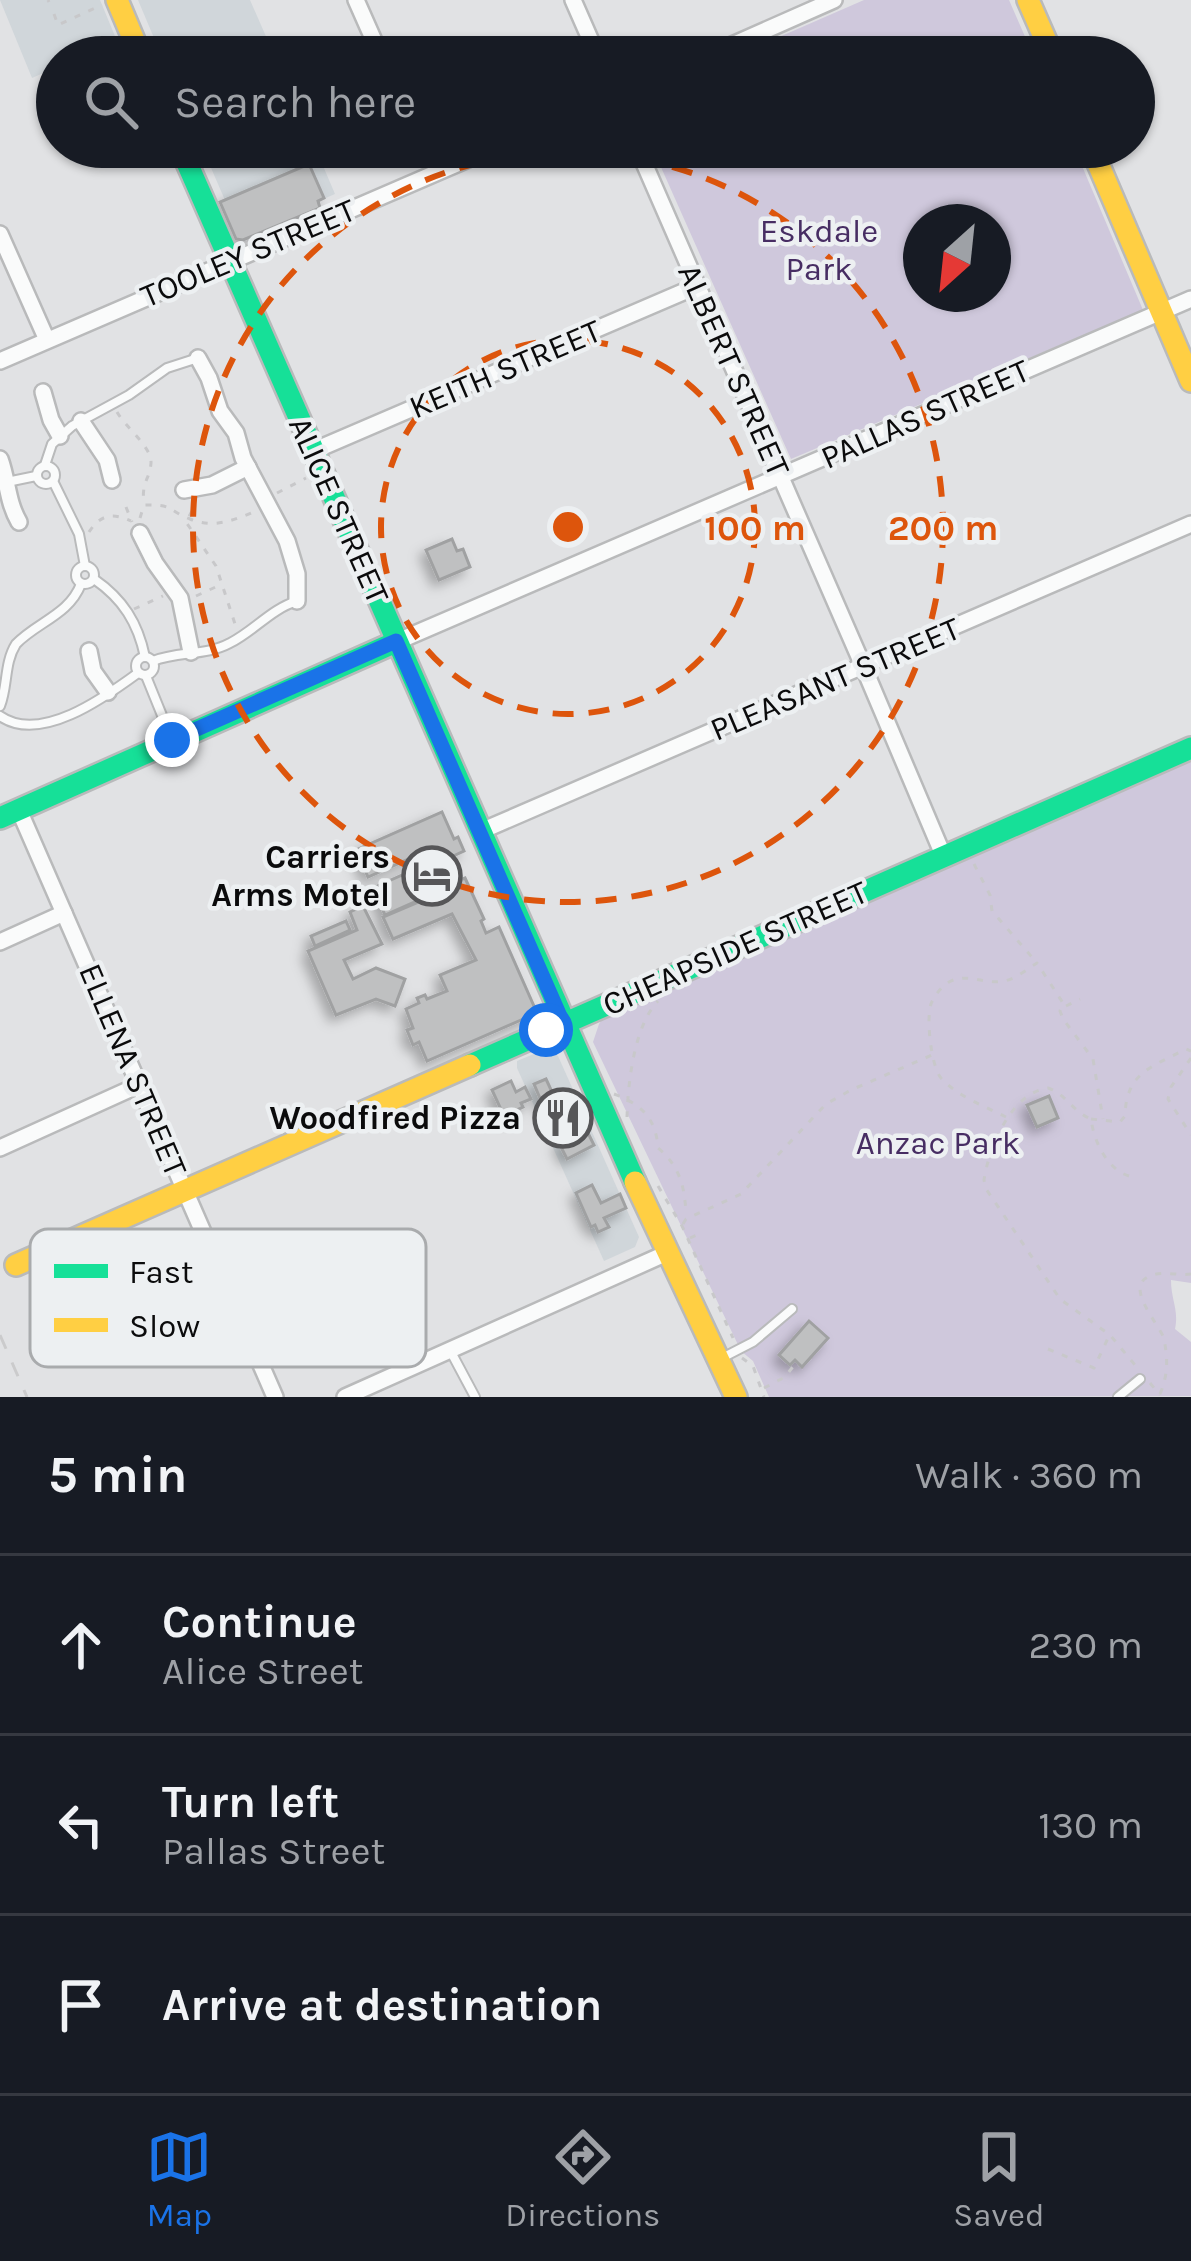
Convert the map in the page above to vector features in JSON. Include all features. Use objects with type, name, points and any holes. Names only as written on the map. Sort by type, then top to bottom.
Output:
[{"type":"street","points":[[356,0],[372,36]]},
{"type":"street","points":[[573,0],[589,36]]},
{"type":"street","points":[[745,36],[803,6],[834,0]]},
{"type":"street","points":[[1028,0],[1043,36]]},
{"type":"street","points":[[110,2],[129,36]]},
{"type":"street","name":"ALICE STREET","points":[[189,168],[667,1253],[728,1355],[736,1397]]},
{"type":"street","name":"TOOLEY STREET","points":[[0,361],[447,168]]},
{"type":"street","name":"ALBERT STREET","points":[[646,168],[944,857]]},
{"type":"street","points":[[1100,168],[1191,381]]},
{"type":"street","points":[[0,234],[47,340]]},
{"type":"street","name":"KEITH STREET","points":[[314,451],[697,286]]},
{"type":"street","name":"PALLAS STREET","points":[[10,814],[396,641],[1191,299]]},
{"type":"street","points":[[198,358],[286,542],[295,566],[297,601]]},
{"type":"street","points":[[43,392],[60,436]]},
{"type":"street","points":[[81,422],[106,460],[112,480]]},
{"type":"street","points":[[0,459],[8,502],[19,523]]},
{"type":"street","points":[[184,490],[212,485],[248,467]]},
{"type":"street","name":"PLEASANT STREET","points":[[479,832],[1191,524]]},
{"type":"street","points":[[140,533],[178,595],[191,652]]},
{"type":"street","points":[[89,651],[93,671],[108,692]]},
{"type":"street","name":"CHEAPSIDE STREET","points":[[98,1229],[1191,748]]},
{"type":"street","name":"ELLENA STREET","points":[[10,814],[64,913],[201,1229]]},
{"type":"street","points":[[0,942],[64,913]]},
{"type":"street","points":[[0,1148],[140,1085]]},
{"type":"street","points":[[426,1361],[667,1253]]},
{"type":"street","name":"CHEAPSIDE STREET","points":[[16,1265],[30,1259]]},
{"type":"street","name":"ELLENA STREET","points":[[262,1367],[275,1397]]},
{"type":"street","points":[[344,1397],[413,1367]]},
{"type":"lane","points":[[36,476],[60,436],[167,368],[198,358]]},
{"type":"lane","points":[[36,476],[44,484],[52,481],[54,470],[45,465]]},
{"type":"lane","points":[[4,483],[36,476]]},
{"type":"lane","points":[[52,481],[79,534],[85,566],[93,571],[90,584],[81,584]]},
{"type":"lane","points":[[81,584],[76,574],[85,566]]},
{"type":"lane","points":[[0,716],[19,726],[51,724],[154,670],[128,612],[94,579]]},
{"type":"lane","points":[[0,706],[16,644],[62,611],[81,584]]},
{"type":"lane","points":[[172,740],[137,661],[214,649],[297,601]]},
{"type":"lane","points":[[728,1355],[792,1309]]},
{"type":"lane","points":[[450,1351],[475,1397]]},
{"type":"lane","points":[[1118,1397],[1140,1379]]},
{"type":"path","points":[[54,14],[58,25],[110,2]]},
{"type":"path","points":[[85,535],[103,518],[139,519],[145,505],[149,452],[112,405]]},
{"type":"path","points":[[145,505],[165,504],[187,518],[217,524],[266,505],[307,477]]},
{"type":"path","points":[[192,511],[186,522],[212,558],[239,638]]},
{"type":"path","points":[[128,612],[178,595],[193,598],[222,584]]},
{"type":"path","points":[[984,857],[973,862],[990,895],[992,911],[1037,963],[1063,1005]]},
{"type":"path","points":[[973,885],[983,881]]},
{"type":"path","points":[[1007,1118],[938,1076],[929,1012],[934,997],[952,980],[969,977],[999,982],[1037,963]]},
{"type":"path","points":[[628,1122],[643,1022],[660,999]]},
{"type":"path","points":[[1063,1005],[1080,999]]},
{"type":"path","points":[[1063,1005],[1063,1018],[1093,1059],[1103,1119]]},
{"type":"path","points":[[1191,1135],[1168,1100],[1191,1054],[1186,1048],[1142,1072],[1130,1088],[1123,1119],[1114,1123],[1075,1111],[1061,1094],[1048,1088],[1029,1095],[1007,1118],[985,1173],[986,1189],[1060,1298],[1110,1335],[1160,1396],[1168,1376],[1163,1334],[1143,1304],[1141,1287],[1154,1274],[1191,1274]]},
{"type":"path","points":[[686,1219],[740,1193],[826,1104],[932,1055]]},
{"type":"path","points":[[612,1093],[647,1113],[658,1148],[676,1164],[686,1202],[682,1226]]},
{"type":"path","points":[[1091,1119],[1110,1165],[1129,1176]]},
{"type":"path","points":[[652,1173],[688,1239],[728,1355],[752,1366],[764,1397]]},
{"type":"path","points":[[688,1239],[701,1233]]},
{"type":"path","points":[[1048,1349],[1094,1368],[1110,1335]]},
{"type":"path","points":[[761,1389],[785,1378],[795,1364]]},
{"type":"shaded area","points":[[0,0],[100,0],[115,36],[36,36],[36,76],[32,78]]},
{"type":"shaded area","points":[[138,0],[250,0],[266,36],[153,36]]},
{"type":"shaded area","points":[[211,168],[324,168],[335,194],[240,235]]},
{"type":"shaded area","points":[[546,1049],[558,1056],[639,1237],[635,1247],[604,1261],[517,1068],[517,1061]]},
{"type":"green space","points":[[864,0],[1009,0],[1025,36],[781,36]]},
{"type":"green space","name":"Eskdale Park","points":[[661,168],[1083,168],[1143,310],[791,459]]},
{"type":"green space","name":"Anzac Park","points":[[1191,757],[1191,1283],[1171,1280],[1175,1329],[1191,1342],[1191,1396],[769,1397],[753,1361],[741,1351],[593,1042],[606,1013]]},
{"type":"building","points":[[300,168],[311,168],[324,198],[318,201],[320,208],[243,240],[236,239],[220,202]]},
{"type":"building","points":[[452,539],[457,551],[463,549],[470,567],[439,580],[426,550]]},
{"type":"building","points":[[442,812],[464,851],[440,862],[429,850],[368,877],[356,850]]},
{"type":"building","points":[[436,860],[448,887],[385,915],[373,888]]},
{"type":"building","points":[[465,878],[486,933],[499,927],[537,1013],[427,1061],[419,1042],[413,1045],[406,1009],[419,1003],[417,998],[447,991],[440,975],[476,960],[452,914],[393,939],[383,917]]},
{"type":"building","points":[[363,906],[382,944],[344,960],[353,979],[376,968],[405,979],[395,1006],[376,999],[336,1015],[308,951],[357,930],[350,912]]},
{"type":"building","points":[[346,921],[350,930],[315,946],[311,936]]},
{"type":"building","points":[[546,1079],[558,1105],[545,1110],[534,1084]]},
{"type":"building","points":[[511,1081],[516,1092],[525,1087],[531,1099],[504,1116],[492,1090]]},
{"type":"building","points":[[1049,1096],[1058,1118],[1037,1127],[1027,1105]]},
{"type":"building","points":[[588,1133],[594,1145],[567,1159],[559,1143]]},
{"type":"building","points":[[592,1185],[601,1203],[620,1194],[626,1208],[604,1218],[609,1227],[598,1232],[595,1225],[591,1227],[576,1193]]},
{"type":"building","points":[[809,1321],[828,1338],[802,1367],[795,1360],[790,1365],[779,1355]]},
{"type":"railway","points":[[0,1335],[27,1397]]},
{"type":"traffic: fast","points":[[189,168],[635,1182]]},
{"type":"traffic: fast","points":[[0,818],[396,642]]},
{"type":"traffic: fast","points":[[470,1065],[1191,748]]},
{"type":"traffic: slow","points":[[117,0],[132,36]]},
{"type":"traffic: slow","points":[[1028,0],[1044,36]]},
{"type":"traffic: slow","points":[[1100,168],[1191,381]]},
{"type":"traffic: slow","points":[[98,1229],[470,1065]]},
{"type":"traffic: slow","points":[[635,1182],[736,1397]]},
{"type":"traffic: slow","points":[[16,1265],[30,1259]]},
{"type":"place","name":"Carriers Arms Motel","points":[[432,876]]},
{"type":"place","name":"Woodfired Pizza","points":[[563,1118]]},
{"type":"route","points":[[172,740],[396,641],[563,1023],[546,1030]]}]
